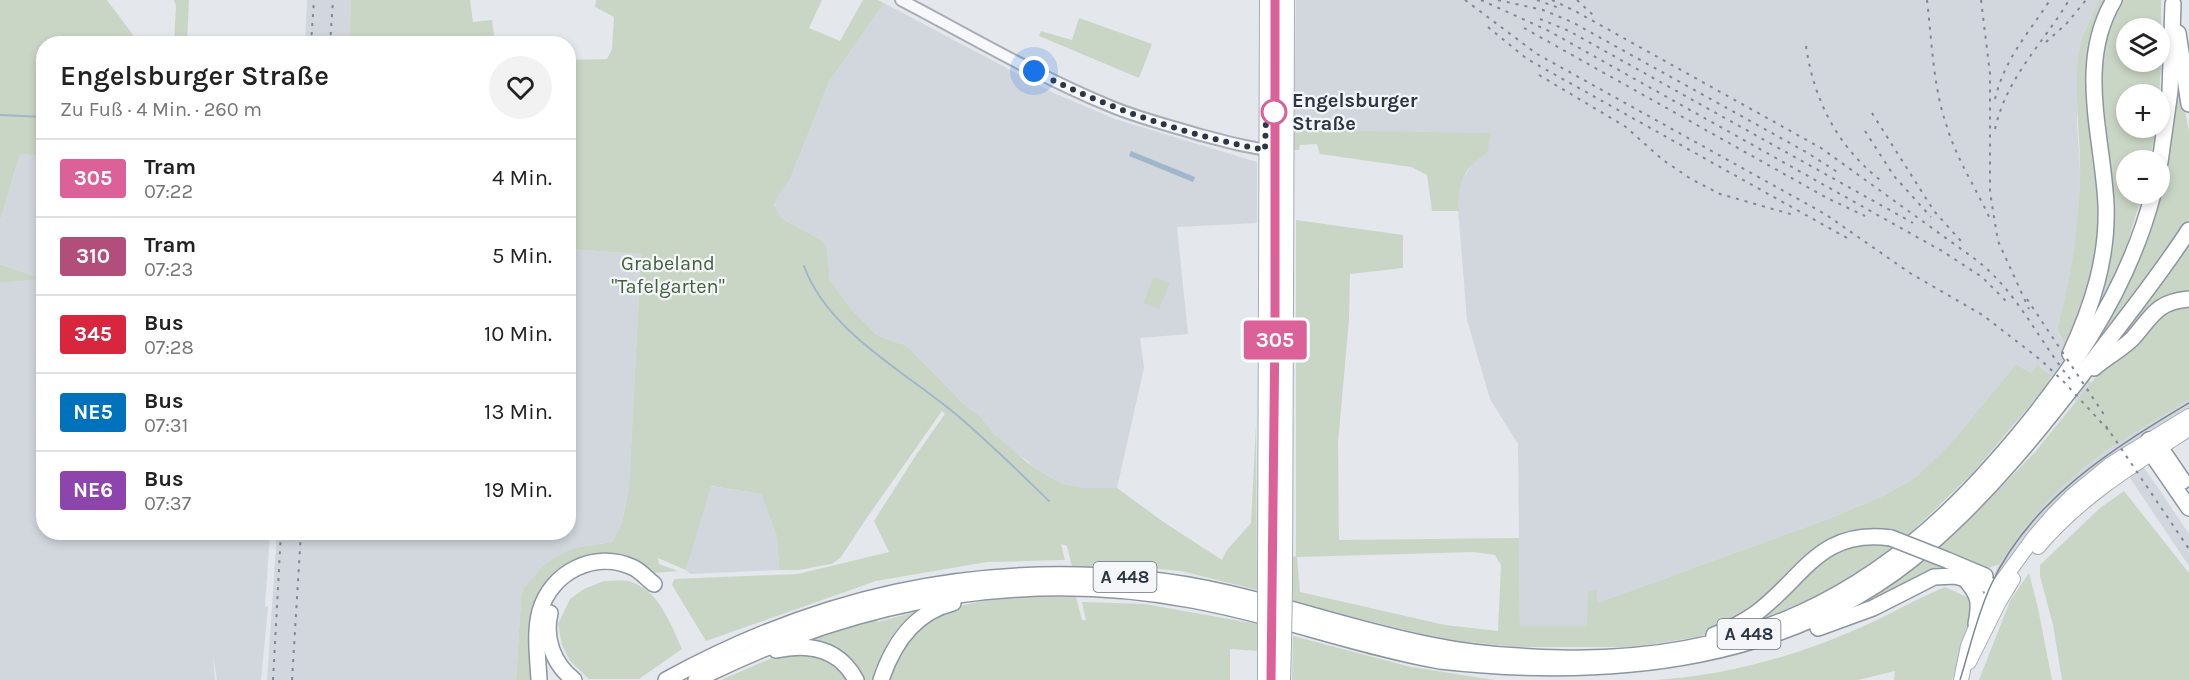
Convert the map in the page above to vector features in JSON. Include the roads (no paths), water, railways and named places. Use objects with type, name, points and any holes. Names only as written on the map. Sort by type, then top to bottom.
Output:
[{"type":"highway","points":[[2007,449],[2067,359],[2083,326],[2100,274],[2105,240],[2106,205],[2095,109],[2094,76],[2099,38],[2114,0]]},
{"type":"highway","points":[[2173,2],[2189,104]]},
{"type":"highway","points":[[2162,150],[2170,91],[2173,2]]},
{"type":"highway","name":"A 448","points":[[666,680],[701,661],[778,627],[814,614],[921,586],[996,576],[1096,575],[1200,587],[1248,597],[1394,637],[1458,650],[1520,657],[1596,658],[1652,654],[1709,645],[1760,630],[1816,607],[1856,585],[1904,550],[1941,518],[1982,477],[2076,361],[2114,296],[2128,265],[2149,204]]},
{"type":"highway","points":[[2074,386],[2165,266],[2189,230]]},
{"type":"highway","points":[[2074,386],[2100,362],[2132,339],[2154,312],[2168,303],[2189,299]]},
{"type":"highway","name":"A 448","points":[[696,680],[735,660],[800,634],[873,611],[958,594],[1032,589],[1097,589],[1192,600],[1251,612],[1401,653],[1441,661],[1518,671],[1607,672],[1680,664],[1745,648],[1791,632],[1845,605],[1880,584],[1928,547],[1989,488],[2074,386]]},
{"type":"highway","points":[[2153,447],[2189,491]]},
{"type":"highway","points":[[2153,447],[2189,508]]},
{"type":"highway","points":[[1596,658],[1625,651],[1683,643],[1721,632],[1756,613],[1799,572],[1829,549],[1857,537],[1882,537],[1903,542],[2001,586]]},
{"type":"highway","points":[[539,680],[539,615],[543,601],[556,581],[571,570],[591,562],[613,562],[634,567],[654,584],[621,573],[598,571],[578,577],[560,591],[554,601],[547,629],[550,644],[555,659],[573,680]]},
{"type":"highway","points":[[1791,632],[1822,627],[1873,608],[1934,577],[1948,576],[2001,586]]},
{"type":"highway","points":[[1965,579],[1978,599],[1976,624]]},
{"type":"highway","points":[[881,680],[891,653],[901,638],[913,624],[929,612],[963,600],[1023,596],[1032,589]]},
{"type":"highway","points":[[735,660],[777,649],[806,646],[818,648],[836,656],[851,671],[856,680]]},
{"type":"highway","points":[[657,680],[701,661]]},
{"type":"main road","points":[[1265,680],[1267,0]]},
{"type":"main road","points":[[1283,680],[1287,0]]},
{"type":"main road","points":[[2153,447],[2189,416]]},
{"type":"main road","points":[[1963,674],[1968,646],[1986,603],[2001,586],[2035,536],[2072,496],[2111,464],[2189,429]]},
{"type":"main road","points":[[1963,674],[1977,649],[2001,586]]},
{"type":"street","points":[[901,0],[1039,74],[1111,106],[1168,126],[1265,150],[1287,152]]},
{"type":"water","points":[[1131,151],[1195,177],[1193,182],[1129,156]]},
{"type":"waterway","points":[[0,115],[36,117]]},
{"type":"waterway","points":[[804,266],[815,289],[848,329],[889,364],[965,422],[1049,501]]},
{"type":"tram line","name":"305","points":[[1271,680],[1275,328],[1275,0]]},
{"type":"tram line","points":[[1276,680],[1279,0]]},
{"type":"tram line","points":[[1960,680],[1986,596],[2008,555],[2028,527],[2050,502],[2103,458],[2189,403]]},
{"type":"railway","points":[[312,36],[314,0]]},
{"type":"railway","points":[[331,36],[333,0]]},
{"type":"railway","points":[[1465,0],[1537,54],[1825,214],[1910,273],[1984,316],[2042,361],[2110,432]]},
{"type":"railway","points":[[1481,0],[1549,31],[1942,251],[1982,277],[2008,303]]},
{"type":"railway","points":[[1498,0],[1543,10],[1572,22],[1806,152],[1839,173]]},
{"type":"railway","points":[[1537,0],[1559,8]]},
{"type":"railway","points":[[1552,0],[1821,148],[1975,259],[1990,271],[2015,300],[2070,379]]},
{"type":"railway","points":[[1577,0],[1593,15]]},
{"type":"railway","points":[[1927,0],[1942,112],[1956,151],[1990,219]]},
{"type":"railway","points":[[1981,0],[1990,74],[1990,192],[1998,241],[2029,309]]},
{"type":"railway","points":[[1995,99],[1999,84],[2011,59],[2050,0]]},
{"type":"railway","points":[[1995,129],[2017,76],[2069,0]]},
{"type":"railway","points":[[2046,42],[2067,23],[2086,0]]},
{"type":"railway","points":[[1540,19],[1569,31],[1913,223]]},
{"type":"railway","points":[[1488,27],[1527,59],[1847,238]]},
{"type":"railway","points":[[1524,28],[1827,198],[1865,216]]},
{"type":"railway","points":[[1806,46],[1815,86],[1831,123],[1854,155],[1884,183]]},
{"type":"railway","points":[[1539,75],[1626,127],[1663,160],[1691,179],[1720,194],[1794,215]]},
{"type":"railway","points":[[1872,113],[1934,211],[1961,241]]},
{"type":"railway","points":[[1865,131],[1894,176],[1931,217]]},
{"type":"railway","points":[[2027,299],[2105,416]]},
{"type":"railway","points":[[2106,426],[2189,549]]},
{"type":"railway","points":[[273,680],[281,540]]},
{"type":"railway","points":[[292,680],[301,540]]},
{"type":"place","name":"Engelsburger Straße","points":[[1274,112]]},
{"type":"park label","name":"Grabeland \"Tafelgarten\"","points":[[668,274]]}]
